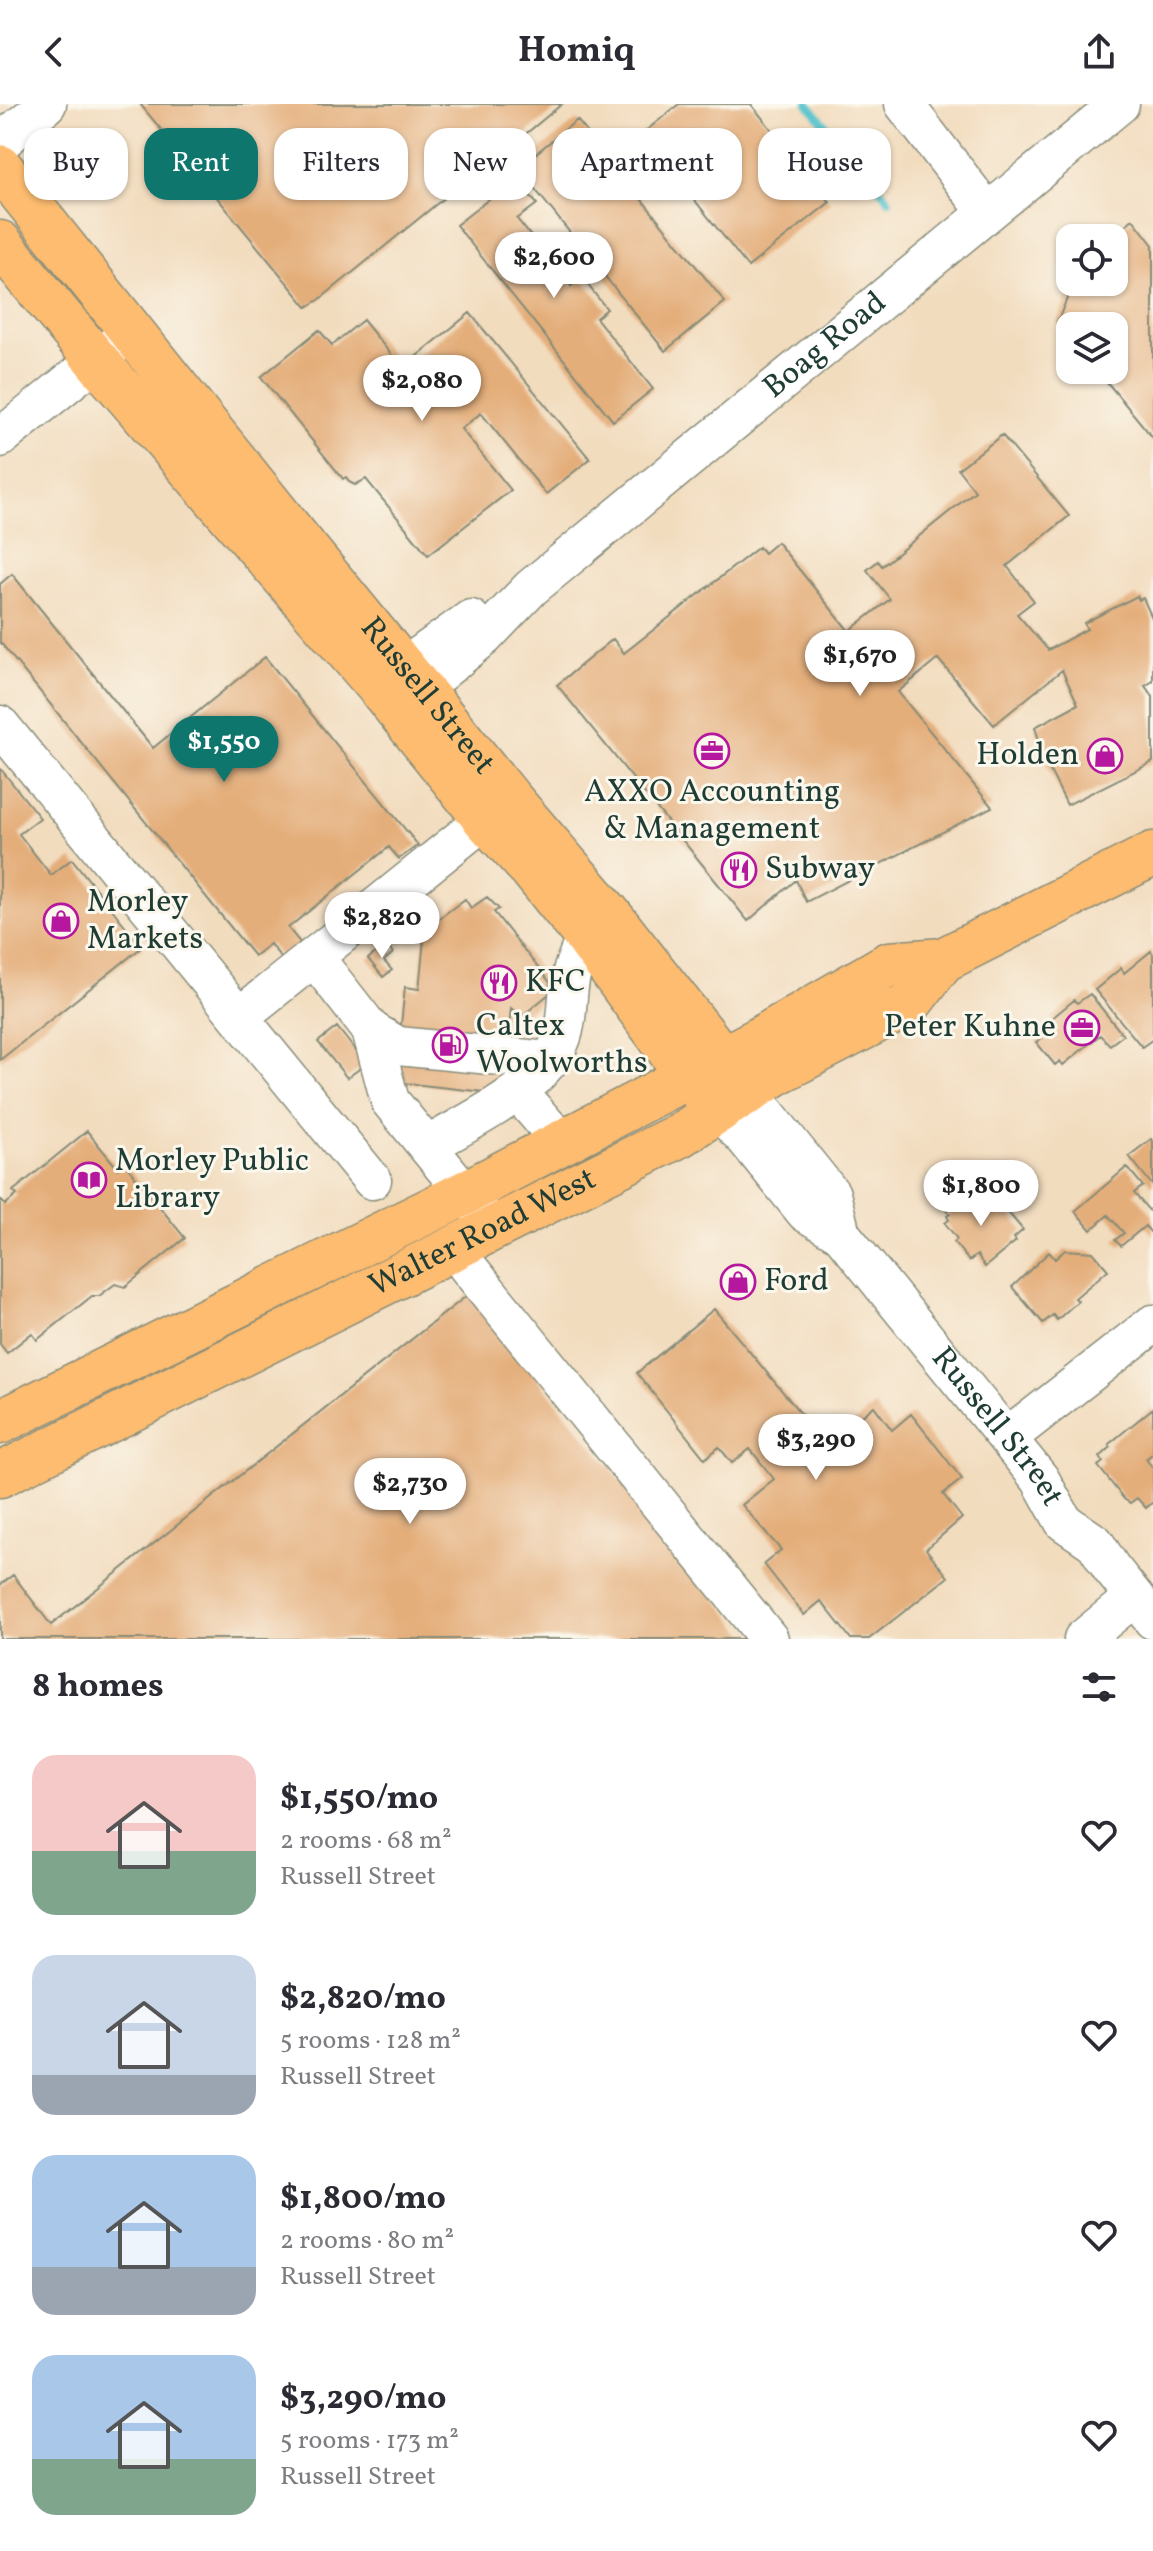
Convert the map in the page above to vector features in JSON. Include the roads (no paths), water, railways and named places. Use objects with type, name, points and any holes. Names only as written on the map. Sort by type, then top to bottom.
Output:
[{"type":"main road","name":"Russell Street","points":[[0,167],[250,480],[400,688],[497,809],[609,914],[704,1067]]},
{"type":"main road","name":"Russell Street","points":[[0,243],[97,361],[400,688]]},
{"type":"main road","name":"Russell Street","points":[[497,809],[532,870],[586,936],[733,1102]]},
{"type":"main road","name":"Walter Road West","points":[[0,1422],[465,1193],[704,1067],[889,964],[943,960],[1153,854]]},
{"type":"main road","name":"Walter Road West","points":[[0,1475],[680,1135],[780,1071],[909,1004],[943,960]]},
{"type":"street","points":[[0,143],[47,104]]},
{"type":"street","points":[[904,104],[987,212]]},
{"type":"street","name":"Boag Road","points":[[400,688],[472,618],[531,588],[1120,104]]},
{"type":"street","points":[[0,438],[132,331]]},
{"type":"street","points":[[0,725],[372,1180]]},
{"type":"street","points":[[239,1017],[497,809]]},
{"type":"street","points":[[427,1146],[518,1092],[549,1061],[562,1037],[569,1006],[570,977],[586,936]]},
{"type":"street","points":[[314,957],[371,1030],[398,1046],[549,1061]]},
{"type":"street","points":[[371,1030],[390,1101],[465,1193],[476,1239],[467,1266],[769,1639]]},
{"type":"street","points":[[518,1092],[562,1143]]},
{"type":"street","name":"Russell Street","points":[[733,1102],[745,1138],[806,1213],[841,1234],[1040,1479],[1064,1522],[1095,1543],[1144,1608]]},
{"type":"street","points":[[1007,1438],[1153,1324]]},
{"type":"street","points":[[1083,1639],[1144,1608]]},
{"type":"waterway","points":[[808,104],[828,128]]},
{"type":"place","name":"AXXO Accounting & Management","points":[[712,751]]},
{"type":"place","name":"Holden","points":[[1105,756]]},
{"type":"place","name":"Subway","points":[[739,870]]},
{"type":"place","name":"Morley Markets","points":[[61,921]]},
{"type":"place","name":"KFC","points":[[499,983]]},
{"type":"place","name":"Peter Kuhne","points":[[1082,1028]]},
{"type":"place","name":"Caltex Woolworths","points":[[450,1045]]},
{"type":"place","name":"Morley Public Library","points":[[89,1180]]},
{"type":"place","name":"Ford","points":[[738,1282]]}]
